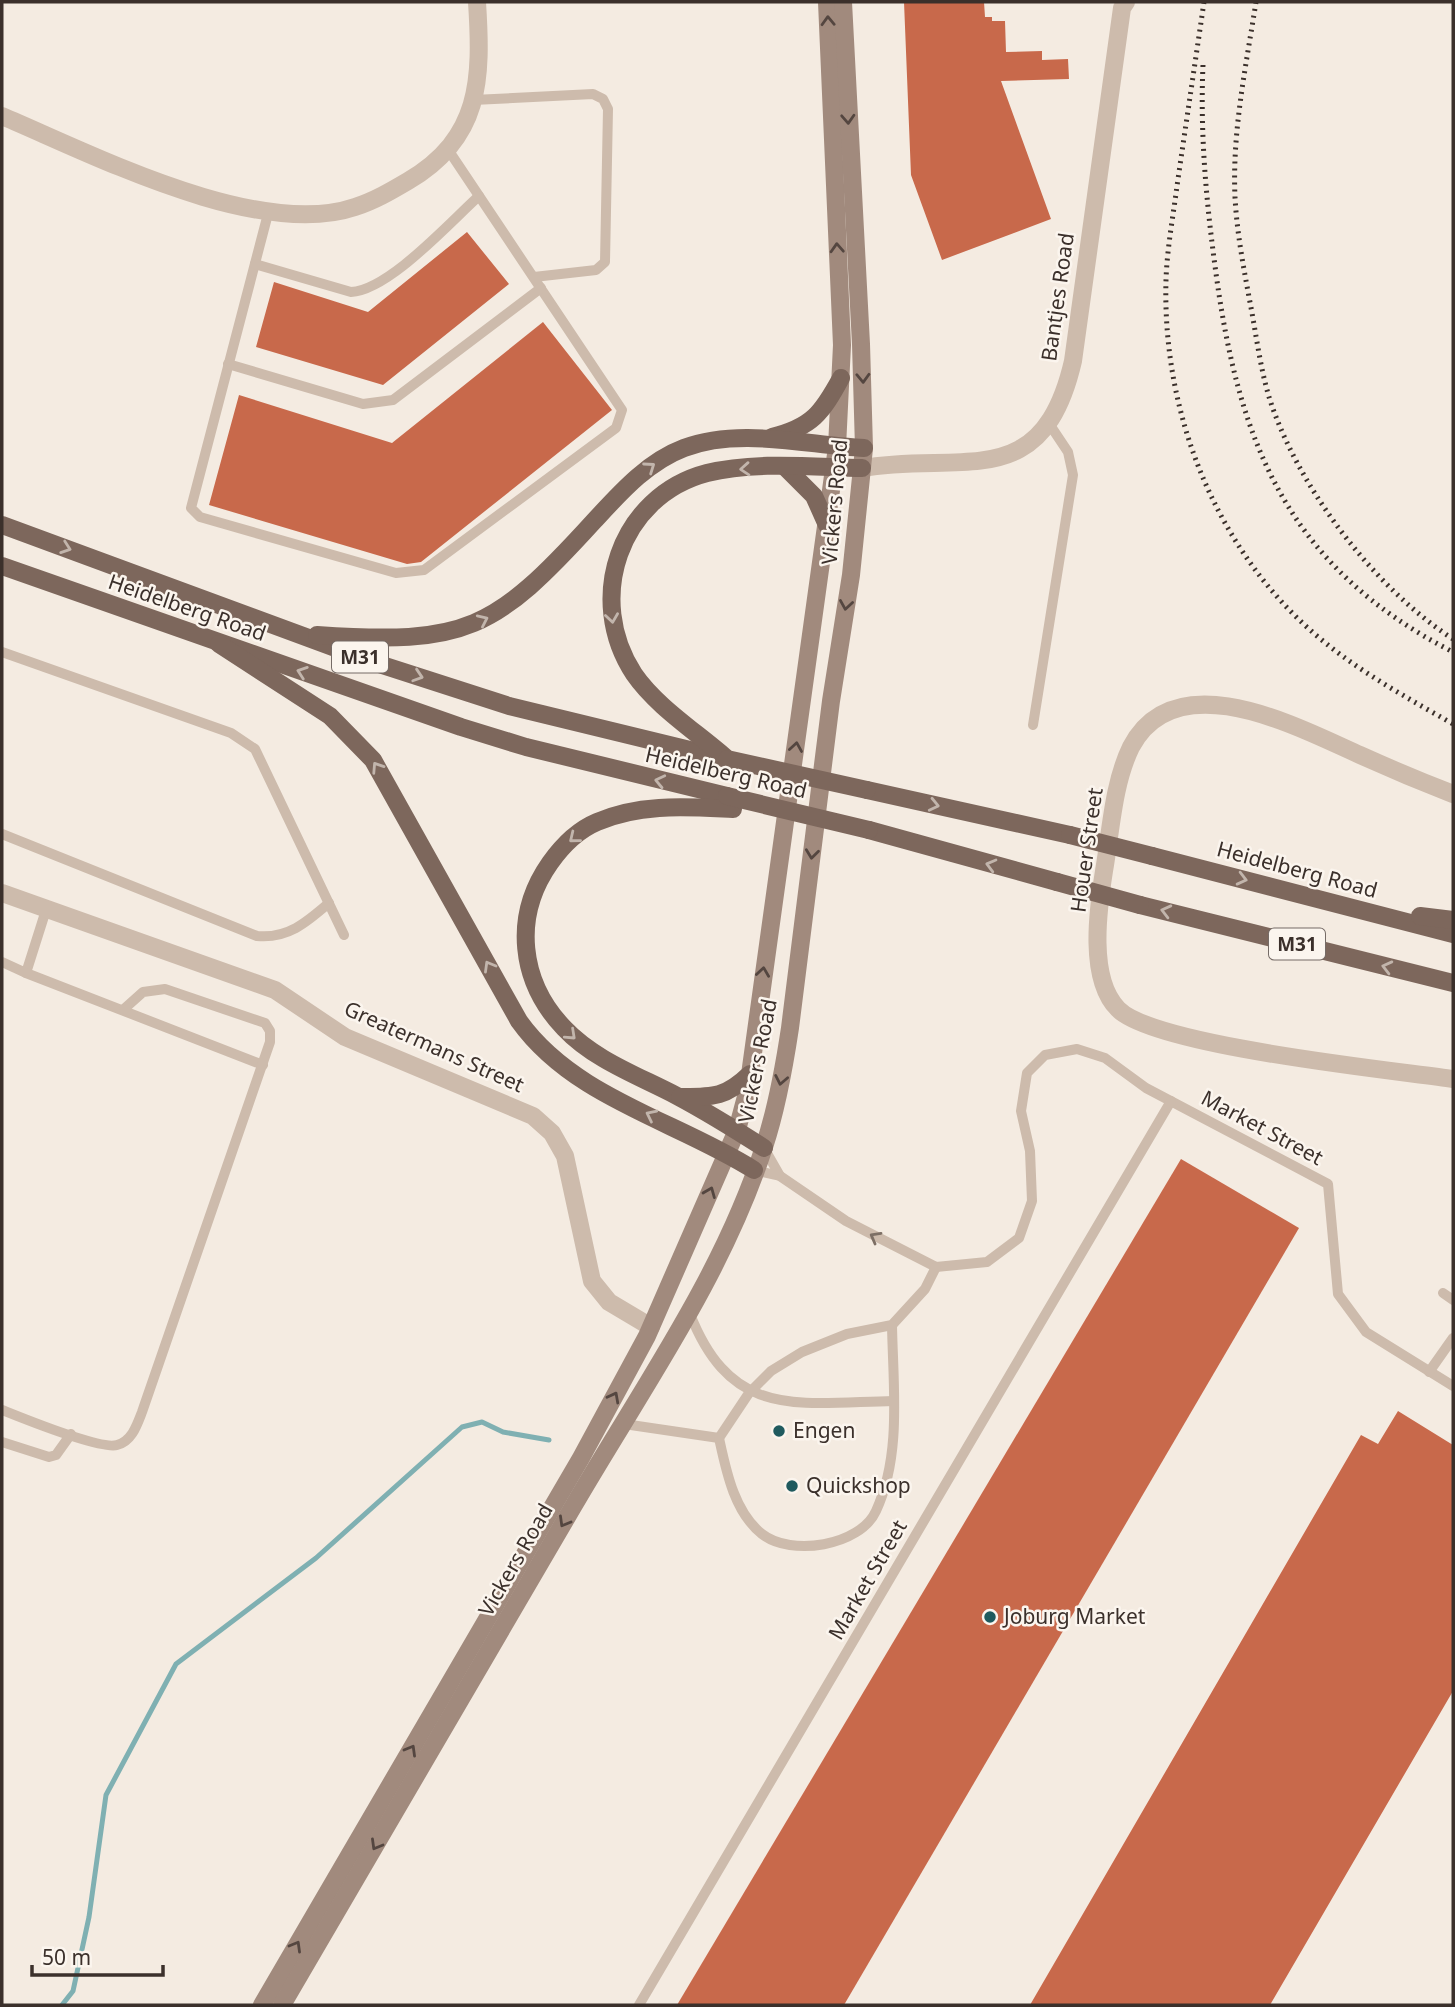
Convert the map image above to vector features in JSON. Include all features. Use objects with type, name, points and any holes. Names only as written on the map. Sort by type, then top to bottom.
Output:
[{"type":"main road","name":"Vickers Road","points":[[262,2005],[581,1458],[651,1327],[737,1130],[750,1074],[837,447],[841,378],[827,2]]},
{"type":"main road","name":"Vickers Road","points":[[282,2005],[690,1314],[734,1223],[764,1148],[786,1055],[831,701],[851,575],[864,448],[862,344],[843,2]]},
{"type":"main road","points":[[762,440],[793,432],[817,417],[841,378]]},
{"type":"main road","points":[[296,634],[405,639],[437,636],[469,627],[517,600],[640,474],[684,448],[710,440],[762,440],[864,448]]},
{"type":"main road","points":[[786,468],[814,496],[827,525]]},
{"type":"main road","points":[[727,759],[664,705],[636,677],[625,659],[615,635],[611,612],[613,571],[628,533],[640,516],[674,488],[709,472],[862,468]]},
{"type":"main road","name":"Heidelberg Road","points":[[2,526],[296,634],[509,706],[727,759],[1070,835],[1453,934]]},
{"type":"main road","name":"Heidelberg Road","points":[[2,566],[219,644],[526,747],[730,803],[869,830],[1140,905],[1453,983]]},
{"type":"main road","points":[[219,644],[330,716],[373,760],[519,1021],[544,1052],[594,1087],[726,1152],[754,1170]]},
{"type":"main road","points":[[730,803],[644,809],[596,822],[573,836],[544,872],[526,918],[524,939],[538,994],[578,1042],[610,1062],[680,1097],[764,1148]]},
{"type":"main road","points":[[1350,908],[1453,920]]},
{"type":"main road","points":[[680,1097],[720,1096],[734,1089],[750,1074]]},
{"type":"street","points":[[2,116],[202,198],[298,213],[354,208],[418,175],[449,151],[470,116],[478,26],[477,2]]},
{"type":"street","name":"Bantjes Road","points":[[862,468],[895,463],[985,462],[1009,456],[1028,446],[1048,422],[1067,387],[1073,361],[1122,4]]},
{"type":"street","name":"Bantjes Road","points":[[864,448],[895,463]]},
{"type":"street","name":"Houer Street","points":[[1453,794],[1292,724],[1217,704],[1188,705],[1146,727],[1132,746],[1122,770],[1098,913],[1100,965],[1106,991],[1118,1010],[1137,1022],[1164,1032],[1263,1051],[1453,1079]]},
{"type":"street","name":"Greatermans Street","points":[[2,893],[275,990],[345,1037],[533,1116],[552,1133],[565,1156],[592,1281],[609,1302],[651,1327]]},
{"type":"lane","points":[[473,100],[593,94],[603,99],[608,109],[605,262],[596,270],[582,273],[534,277]]},
{"type":"lane","points":[[269,210],[191,508],[200,517],[396,573],[410,573],[438,561],[616,428],[622,410],[449,151]]},
{"type":"lane","points":[[255,264],[351,292],[363,292],[389,277],[480,196]]},
{"type":"lane","points":[[228,365],[363,404],[380,404],[393,400],[541,288]]},
{"type":"lane","points":[[1033,725],[1073,475],[1068,452],[1048,422]]},
{"type":"lane","points":[[2,652],[231,733],[255,749],[344,935]]},
{"type":"lane","points":[[2,834],[257,936],[274,937],[287,933],[329,903]]},
{"type":"lane","points":[[26,973],[46,910]]},
{"type":"lane","points":[[2,962],[262,1065]]},
{"type":"lane","points":[[2,1410],[71,1434],[116,1446],[129,1439],[135,1429],[262,1065],[270,1031],[265,1023],[164,989],[143,992],[124,1009]]},
{"type":"lane","name":"Market Street","points":[[936,1267],[987,1262],[1019,1238],[1032,1200],[1030,1151],[1021,1111],[1027,1073],[1045,1055],[1077,1049],[1105,1058],[1146,1088],[1328,1184],[1338,1294],[1366,1332],[1453,1386]]},
{"type":"lane","name":"Market Street","points":[[639,2005],[1171,1101]]},
{"type":"lane","points":[[764,1148],[780,1176]]},
{"type":"lane","points":[[754,1170],[780,1176],[846,1222],[936,1267],[925,1289],[892,1325],[847,1334],[802,1352],[771,1371],[749,1393],[719,1438],[728,1478],[746,1516],[763,1535],[789,1544],[824,1545],[853,1537],[875,1514],[889,1478],[892,1325]]},
{"type":"lane","points":[[1443,1293],[1453,1300]]},
{"type":"lane","points":[[690,1314],[710,1357],[749,1393],[769,1400],[804,1403],[892,1401]]},
{"type":"lane","points":[[1429,1371],[1453,1338]]},
{"type":"lane","points":[[624,1424],[719,1438]]},
{"type":"lane","points":[[2,1442],[49,1457],[56,1455],[71,1434]]},
{"type":"building","points":[[904,2],[984,2],[985,17],[992,17],[992,21],[1005,21],[1006,52],[1042,51],[1042,60],[1068,59],[1069,79],[1001,81],[1051,219],[942,260],[911,175]]},
{"type":"building","points":[[467,232],[509,284],[383,385],[256,347],[274,282],[368,312]]},
{"type":"building","points":[[543,322],[612,410],[421,562],[407,564],[209,505],[239,395],[392,443]]},
{"type":"building","name":"Joburg Market","points":[[1181,1159],[1299,1228],[844,2005],[677,2005]]},
{"type":"building","points":[[1398,1411],[1453,1445],[1453,1691],[1270,2005],[1030,2005],[1361,1435],[1378,1444]]},
{"type":"waterway","points":[[62,2005],[73,1991],[89,1917],[106,1795],[176,1664],[316,1558],[462,1427],[482,1422],[503,1432],[549,1440]]},
{"type":"railway","points":[[1204,2],[1170,233],[1166,280],[1167,331],[1174,383],[1187,433],[1205,482],[1228,528],[1256,571],[1290,610],[1328,645],[1358,667],[1453,724]]},
{"type":"railway","points":[[1256,2],[1238,124],[1235,197],[1244,270],[1269,397],[1298,465],[1342,532],[1395,592],[1453,639]]},
{"type":"railway","points":[[1203,65],[1204,166],[1215,266],[1225,330],[1239,389],[1257,443],[1280,493],[1311,539],[1349,581],[1396,618],[1453,652]]},
{"type":"place","name":"Engen","points":[[779,1431]]},
{"type":"place","name":"Quickshop","points":[[792,1486]]},
{"type":"place","name":"Joburg Market","points":[[990,1617]]}]
